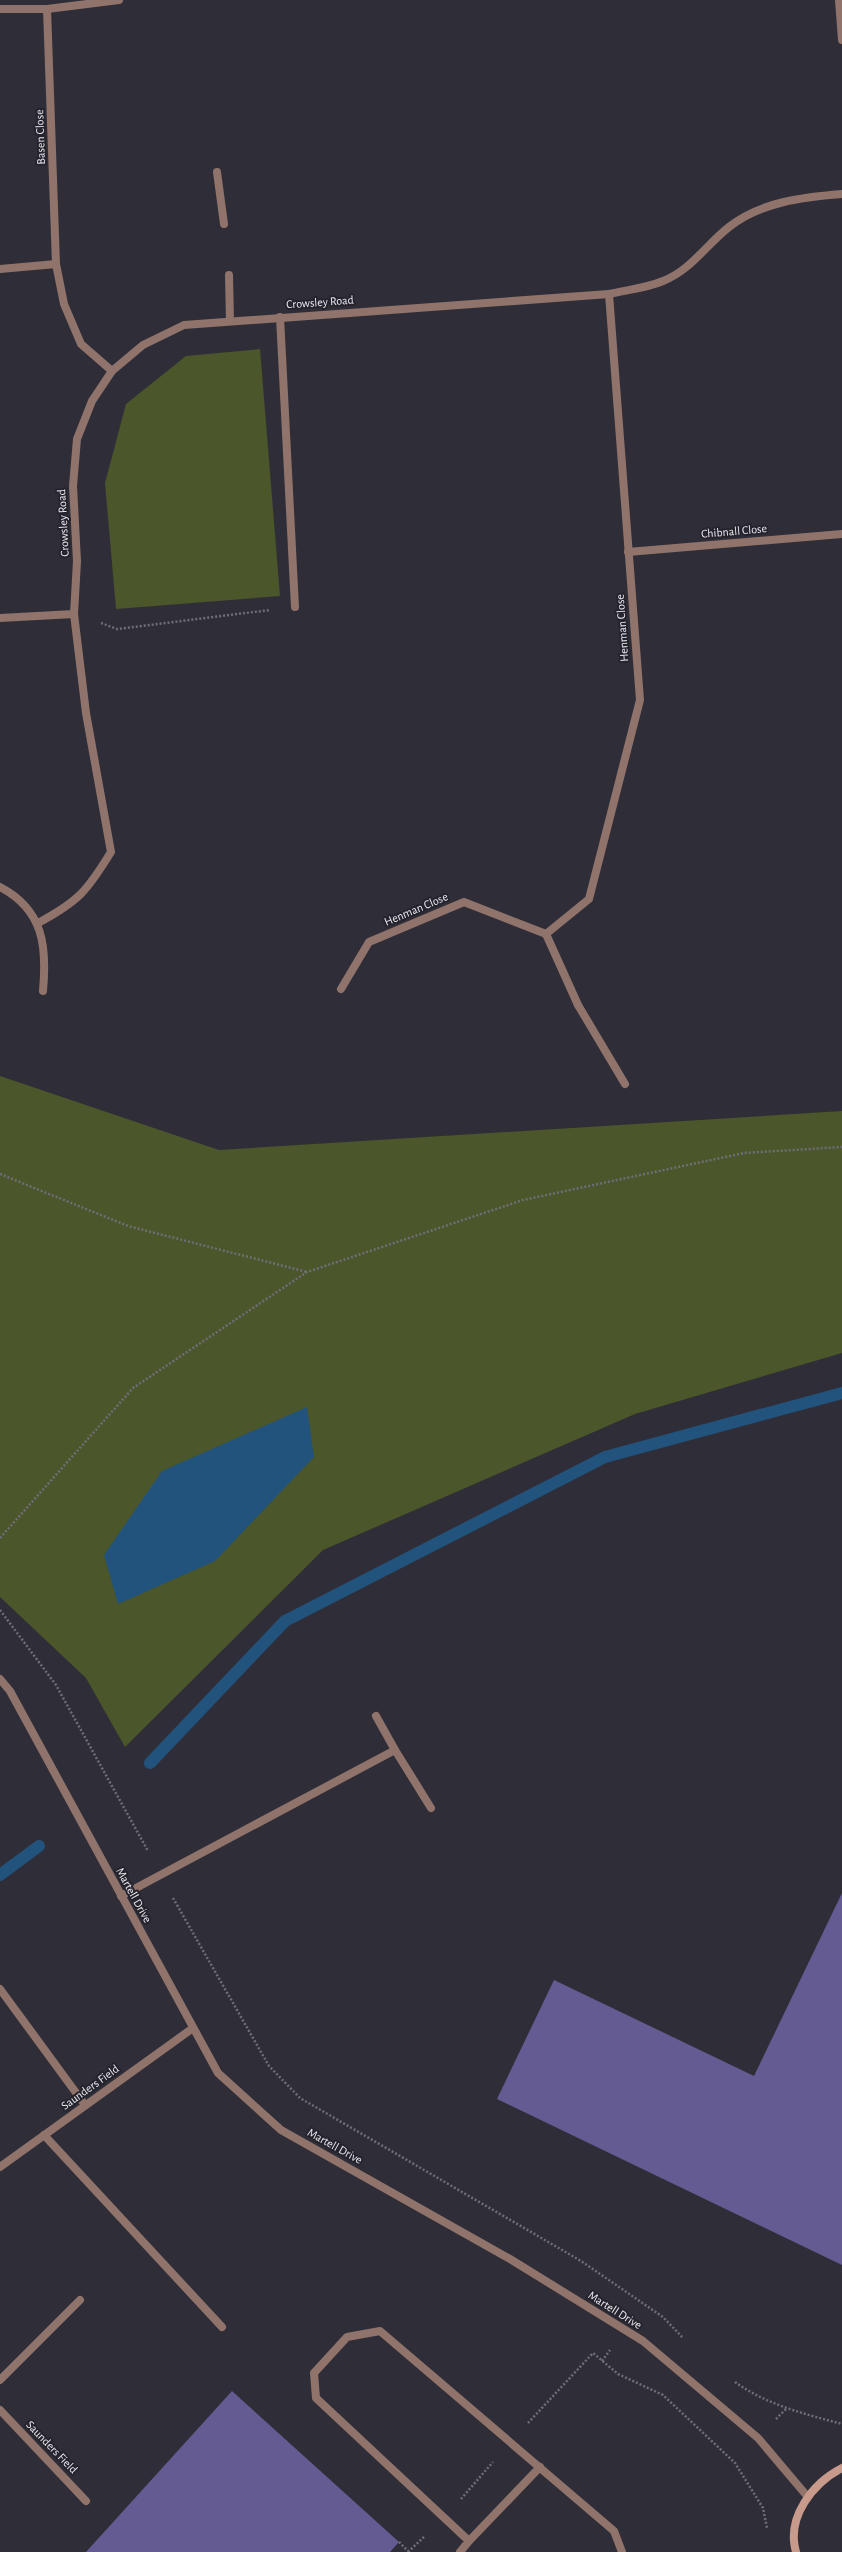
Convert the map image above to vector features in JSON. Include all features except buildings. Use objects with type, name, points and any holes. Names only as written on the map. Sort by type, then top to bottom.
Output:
[{"type":"street","points":[[0,9],[47,9],[119,0]]},
{"type":"street","points":[[839,0],[842,40]]},
{"type":"street","name":"Basen Close","points":[[47,9],[56,264],[64,304],[81,344],[112,371]]},
{"type":"street","points":[[217,172],[224,224]]},
{"type":"street","name":"Crowsley Road","points":[[38,923],[66,908],[90,887],[110,852],[86,713],[74,614],[77,561],[73,486],[77,439],[92,401],[112,371],[143,345],[184,325],[609,294],[663,281],[695,261],[729,226],[765,207],[810,196],[842,194]]},
{"type":"street","points":[[0,269],[56,264]]},
{"type":"street","points":[[229,275],[230,321]]},
{"type":"street","name":"Henman Close","points":[[340,989],[369,942],[464,902],[546,934],[589,899],[640,700],[609,294]]},
{"type":"street","points":[[280,317],[295,607]]},
{"type":"street","name":"Chibnall Close","points":[[628,552],[842,534]]},
{"type":"street","points":[[0,618],[74,614]]},
{"type":"street","points":[[0,887],[14,894],[38,923],[46,958],[43,992]]},
{"type":"street","points":[[546,934],[578,1005],[625,1084]]},
{"type":"street","name":"Martell Drive","points":[[0,1679],[10,1691],[218,2073],[281,2130],[510,2259],[643,2341],[758,2438],[807,2496]]},
{"type":"street","points":[[376,1716],[431,1808]]},
{"type":"street","points":[[121,1896],[395,1750]]},
{"type":"street","points":[[0,1989],[85,2105]]},
{"type":"street","name":"Saunders Field","points":[[0,2167],[193,2028]]},
{"type":"street","points":[[44,2135],[222,2327]]},
{"type":"street","points":[[0,2380],[80,2300]]},
{"type":"street","points":[[469,2541],[316,2398],[314,2373],[347,2337],[380,2331],[614,2531],[622,2552]]},
{"type":"street","name":"Saunders Field","points":[[0,2410],[86,2500]]},
{"type":"street","points":[[460,2552],[540,2467]]},
{"type":"street","points":[[796,2552],[794,2544],[798,2516],[807,2496],[827,2476],[842,2468]]},
{"type":"path","points":[[74,614],[117,629],[295,607]]},
{"type":"path","points":[[0,1538],[133,1388],[307,1272],[523,1200],[744,1153],[842,1147]]},
{"type":"path","points":[[0,1174],[128,1226],[307,1272]]},
{"type":"path","points":[[0,1610],[56,1685],[147,1850]]},
{"type":"path","points":[[173,1897],[269,2066],[300,2098],[581,2261],[663,2317],[689,2344]]},
{"type":"path","points":[[602,2361],[618,2374],[663,2395],[735,2463],[763,2508],[768,2536]]},
{"type":"path","points":[[730,2378],[748,2392],[786,2408],[842,2424]]},
{"type":"path","points":[[399,2542],[408,2551]]},
{"type":"green space","points":[[260,349],[280,596],[116,609],[105,483],[126,404],[186,356]]},
{"type":"green space","points":[[0,1076],[219,1150],[842,1111],[842,1353],[635,1414],[323,1550],[125,1747],[86,1678],[0,1597]]},
{"type":"water","points":[[307,1407],[314,1457],[215,1561],[118,1604],[104,1555],[162,1471]]},
{"type":"waterway","points":[[150,1763],[285,1621],[605,1457],[842,1393]]},
{"type":"waterway","points":[[0,1875],[39,1846]]}]
